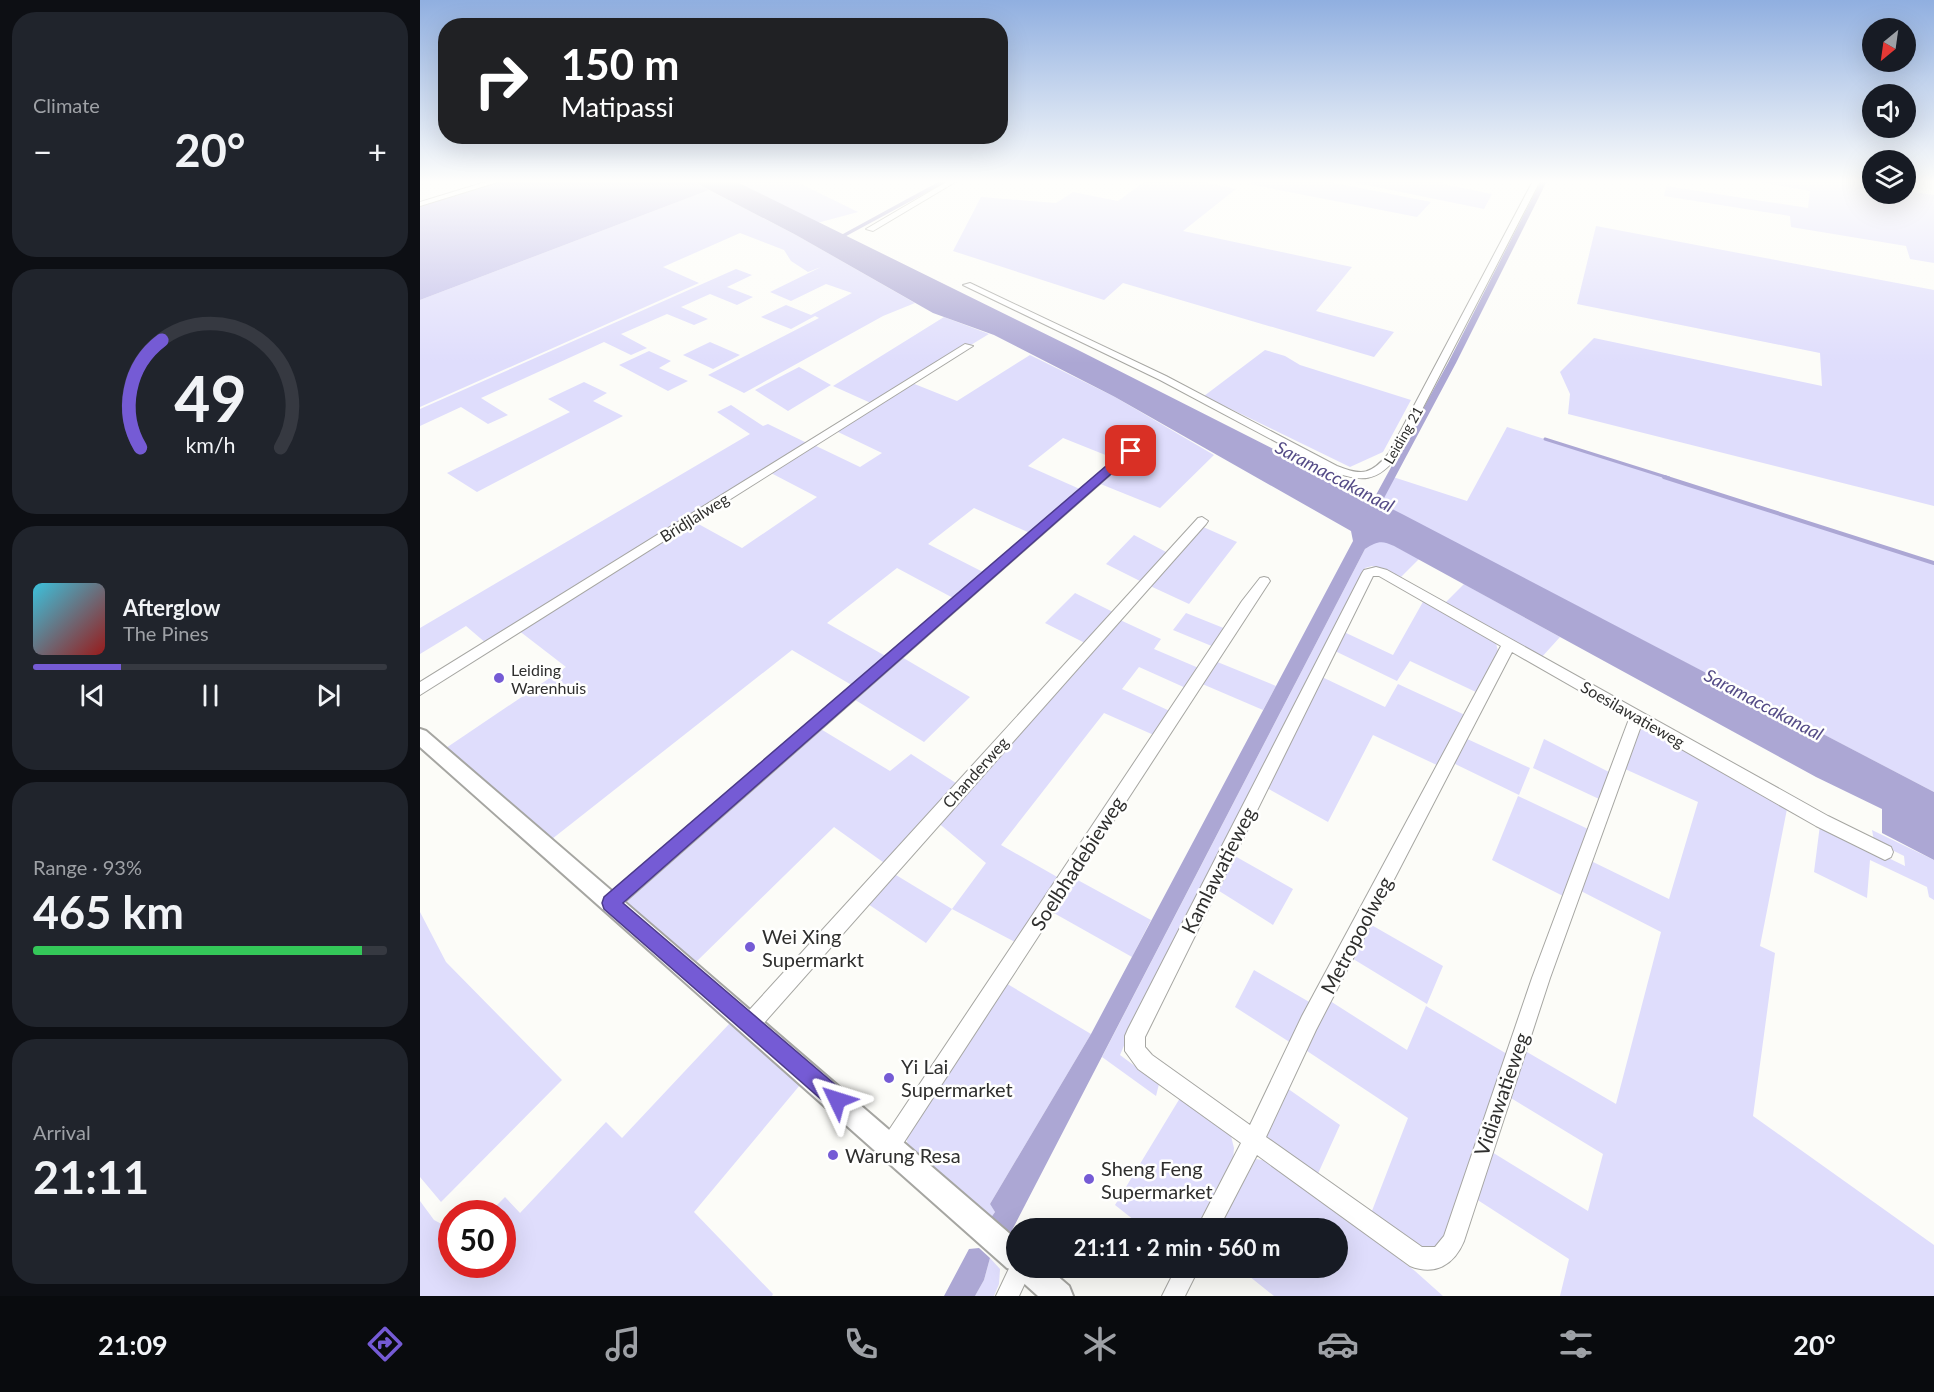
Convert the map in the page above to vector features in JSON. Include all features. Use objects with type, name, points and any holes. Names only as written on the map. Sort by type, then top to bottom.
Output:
[{"type":"main road","points":[[420,736],[1006,1250]]},
{"type":"main road","points":[[1039,1278],[1059,1296]]},
{"type":"street","name":"Leiding 21","points":[[967,285],[1163,378],[1333,468],[1355,475],[1373,475],[1381,472],[1394,454],[1505,241]]},
{"type":"street","name":"Bridjlalweg","points":[[420,689],[968,346]]},
{"type":"street","points":[[610,903],[1131,451]]},
{"type":"street","name":"Chanderweg","points":[[749,1025],[1202,521]]},
{"type":"street","name":"Kamlawatieweg","points":[[1255,1138],[1139,1056],[1134,1044],[1135,1036],[1368,573],[1376,571],[1383,573]]},
{"type":"street","name":"Soesilawatieweg","points":[[1383,573],[1814,817],[1885,852]]},
{"type":"street","name":"Soelbhadebieweg","points":[[890,1146],[1246,604],[1264,581]]},
{"type":"street","name":"Metropoolweg","points":[[1213,1218],[1255,1138],[1309,1023],[1509,644]]},
{"type":"street","name":"Vidiawatieweg","points":[[1255,1138],[1311,1182],[1418,1258],[1434,1260],[1445,1255],[1453,1241],[1512,1061],[1582,860],[1636,717]]},
{"type":"street","points":[[1006,1296],[1010,1278]]},
{"type":"street","points":[[1173,1296],[1183,1278]]},
{"type":"shaded area","points":[[420,241],[574,241],[420,300]]},
{"type":"shaded area","points":[[574,241],[721,241],[663,267],[699,283],[420,407],[420,300]]},
{"type":"shaded area","points":[[762,241],[807,241],[915,303],[883,316],[744,393],[708,375],[819,318],[815,316],[791,329],[761,317],[786,305],[811,315],[852,293],[826,284],[791,301],[770,292],[821,267],[808,272],[791,261],[784,250]]},
{"type":"shaded area","points":[[958,241],[1232,241],[1352,267],[1316,311],[1394,332],[1374,357],[1123,283],[1104,300],[953,251]]},
{"type":"shaded area","points":[[1592,241],[1678,241],[1934,290],[1934,506],[1568,414],[1570,394],[1560,372],[1594,338],[1822,386],[1820,353],[1577,304]]},
{"type":"shaded area","points":[[1879,241],[1934,241],[1934,263],[1910,259],[1906,246]]},
{"type":"shaded area","points":[[736,269],[752,275],[727,287],[753,297],[737,305],[710,294],[681,307],[708,319],[694,325],[667,314],[621,334],[647,348],[631,355],[604,342],[481,398],[508,415],[488,424],[461,407],[420,426],[420,409]]},
{"type":"shaded area","points":[[944,317],[989,334],[873,404],[833,386]]},
{"type":"shaded area","points":[[710,342],[740,355],[713,369],[683,355]]},
{"type":"shaded area","points":[[1265,350],[1285,356],[1300,365],[1411,400],[1383,452],[1350,467],[1204,396]]},
{"type":"shaded area","points":[[649,351],[671,361],[659,368],[688,381],[668,391],[619,365]]},
{"type":"shaded area","points":[[1030,355],[1115,397],[1214,455],[1160,508],[1098,483],[1118,460],[1063,438],[1028,466],[1082,490],[1032,534],[974,508],[928,544],[985,573],[955,599],[897,568],[827,623],[889,658],[855,687],[792,650],[552,839],[446,748],[566,667],[518,630],[693,521],[742,548],[817,497],[769,472],[814,445],[860,467],[882,453],[836,431],[912,383],[957,401]]},
{"type":"shaded area","points":[[799,367],[831,385],[788,411],[755,390]]},
{"type":"shaded area","points":[[584,382],[607,393],[593,401],[623,416],[477,492],[447,473],[570,412],[548,399]]},
{"type":"shaded area","points":[[731,405],[763,426],[768,424],[809,444],[487,644],[466,626],[420,654],[420,628],[750,434],[717,412]]},
{"type":"shaded area","points":[[1507,427],[1934,563],[1934,792],[1377,502],[1390,476],[1467,501]]},
{"type":"shaded area","points":[[1201,526],[1237,542],[1189,604],[1148,585]]},
{"type":"shaded area","points":[[1134,535],[1168,553],[1142,582],[1106,564]]},
{"type":"shaded area","points":[[1383,540],[1419,559],[1401,577],[1372,566],[1365,568],[1134,1022],[1120,1055],[1159,1084],[1156,1096],[1102,1057],[1365,549]]},
{"type":"shaded area","points":[[1464,584],[1560,637],[1541,658],[1445,603]]},
{"type":"shaded area","points":[[1075,593],[1115,613],[1087,644],[1045,623]]},
{"type":"shaded area","points":[[1424,600],[1496,643],[1498,651],[1478,693],[1410,661],[1397,681],[1335,651],[1344,632],[1393,655]]},
{"type":"shaded area","points":[[1186,613],[1226,629],[1214,647],[1173,630]]},
{"type":"shaded area","points":[[1118,619],[1161,639],[1154,649],[1201,669],[1188,689],[1139,667],[1122,689],[1172,712],[1156,736],[1104,713],[1001,845],[1059,878],[1015,942],[952,909],[986,863],[936,821]]},
{"type":"shaded area","points":[[900,656],[970,697],[924,742],[852,698]]},
{"type":"shaded area","points":[[1215,661],[1276,686],[1263,710],[1200,683]]},
{"type":"shaded area","points":[[1322,677],[1385,707],[1398,684],[1465,715],[1441,767],[1373,735],[1328,822],[1267,788]]},
{"type":"shaded area","points":[[1641,726],[1787,809],[1760,946],[1775,953],[1753,1116],[1934,1245],[1934,1296],[1560,1296],[1569,1259],[1473,1197],[1487,1149],[1588,1211],[1603,1154],[1506,1095],[1522,1049],[1616,1104],[1661,932],[1579,890],[1589,860],[1669,899],[1698,802],[1625,769]]},
{"type":"shaded area","points":[[819,728],[890,771],[911,754],[959,785],[887,865],[834,827],[696,962],[626,902],[629,895]]},
{"type":"shaded area","points":[[1463,737],[1530,768],[1519,795],[1451,762]]},
{"type":"shaded area","points":[[1544,739],[1609,772],[1599,799],[1533,768]]},
{"type":"shaded area","points":[[1518,796],[1588,829],[1563,896],[1492,860]]},
{"type":"shaded area","points":[[1820,825],[1905,866],[1904,856],[1874,841],[1872,830],[1934,860],[1934,900],[1929,897],[1927,887],[1870,860],[1867,898],[1814,872]]},
{"type":"shaded area","points":[[1233,855],[1293,889],[1273,925],[1216,889]]},
{"type":"shaded area","points":[[891,872],[952,909],[926,943],[865,902]]},
{"type":"shaded area","points":[[1074,878],[1151,920],[1132,957],[1052,912]]},
{"type":"shaded area","points":[[420,912],[446,962],[562,1080],[443,1200],[439,1200],[420,1177]]},
{"type":"shaded area","points":[[1368,923],[1443,966],[1427,1004],[1350,957]]},
{"type":"shaded area","points":[[1254,970],[1311,1003],[1291,1043],[1235,1007]]},
{"type":"shaded area","points":[[1004,982],[1091,1034],[990,1204],[995,1212],[990,1219],[908,1146],[906,1136]]},
{"type":"shaded area","points":[[1327,999],[1407,1050],[1426,1006],[1507,1054],[1444,1240],[1438,1248],[1421,1250],[1370,1216],[1408,1118],[1301,1047]]},
{"type":"shaded area","points":[[730,1023],[800,1085],[694,1212],[773,1294],[772,1296],[420,1296],[420,1201],[438,1222],[438,1278],[516,1278],[516,1209],[520,1213],[606,1122],[622,1138]]},
{"type":"shaded area","points":[[1284,1086],[1340,1125],[1316,1178],[1260,1138]]},
{"type":"shaded area","points":[[1180,1098],[1231,1136],[1234,1148],[1233,1160],[1201,1218],[1131,1218],[1115,1205]]},
{"type":"shaded area","points":[[1256,1159],[1273,1162],[1346,1218],[1224,1218]]},
{"type":"shaded area","points":[[1348,1220],[1415,1271],[1443,1296],[1274,1296],[1252,1278],[1348,1278]]},
{"type":"shaded area","points":[[990,1258],[1000,1269],[999,1284],[994,1296],[975,1296],[984,1280]]},
{"type":"water","name":"Saramaccakanaal","points":[[807,241],[858,241],[1404,515],[1934,792],[1934,860],[1882,833],[1882,809],[1816,777],[1394,546],[1383,542],[1373,544],[1365,549],[1018,1218],[1006,1218],[1006,1233],[990,1219],[995,1212],[990,1204],[1091,1034],[1353,541],[1351,531],[1115,397],[994,335],[933,313]]},
{"type":"water","points":[[979,1248],[990,1258],[984,1280],[975,1296],[944,1296],[969,1249]]},
{"type":"waterway","name":"Saramaccakanaal","points":[[1370,515],[1452,363],[1513,241]]},
{"type":"waterway","points":[[1545,439],[1669,478]]},
{"type":"waterway","points":[[1664,477],[1934,563]]},
{"type":"place","name":"Leiding Warenhuis","points":[[499,678]]},
{"type":"place","name":"Wei Xing Supermarkt","points":[[750,947]]},
{"type":"place","name":"Yi Lai Supermarket","points":[[889,1078]]},
{"type":"place","name":"Warung Resa","points":[[833,1155]]},
{"type":"place","name":"Sheng Feng Supermarket","points":[[1089,1179]]},
{"type":"route","points":[[837,1100],[610,903],[1131,451]]}]
